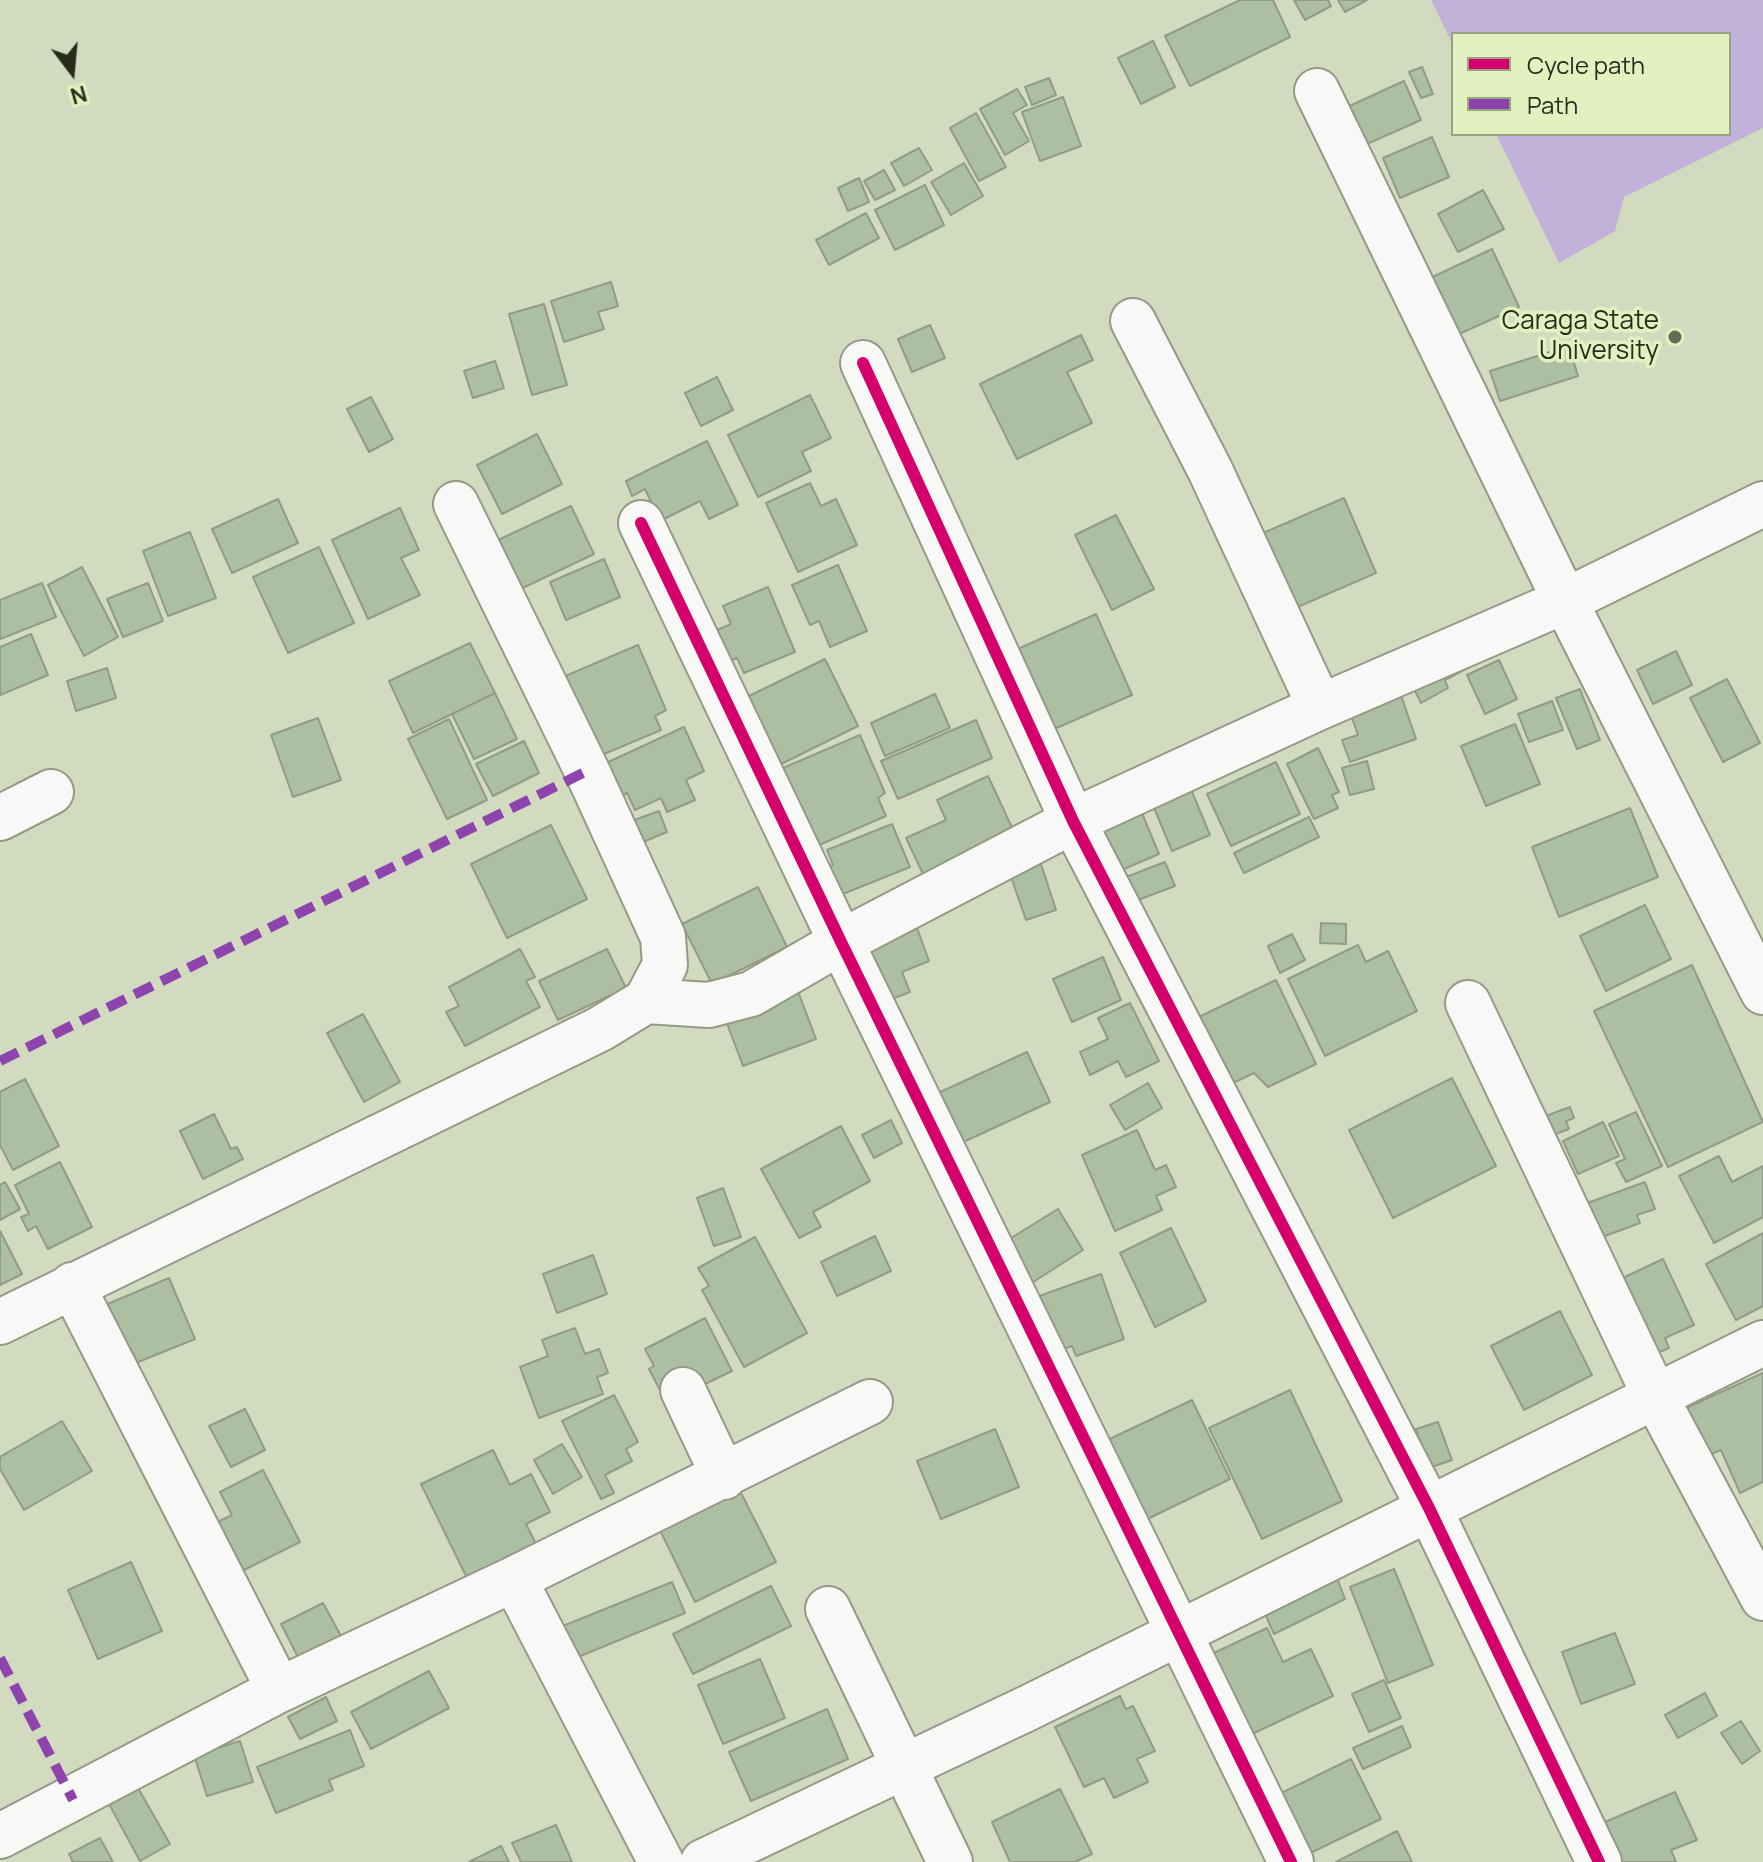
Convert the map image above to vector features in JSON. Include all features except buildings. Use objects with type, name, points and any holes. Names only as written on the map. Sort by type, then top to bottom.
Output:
[{"type":"street","points":[[1317,91],[1372,198],[1565,601],[1763,992]]},
{"type":"street","points":[[1133,321],[1210,470],[1320,707]]},
{"type":"street","points":[[863,363],[1073,821],[1429,1508],[1599,1862]]},
{"type":"street","points":[[0,1322],[600,1029],[646,1001],[665,965],[663,937],[587,771],[456,504]]},
{"type":"street","points":[[646,1001],[709,1005],[751,994],[841,942],[1073,821],[1320,707],[1565,601],[1763,504]]},
{"type":"street","points":[[641,523],[841,942],[1291,1862]]},
{"type":"street","points":[[0,818],[51,792]]},
{"type":"street","points":[[1468,1003],[1654,1394],[1763,1598]]},
{"type":"street","points":[[72,1285],[279,1690]]},
{"type":"street","points":[[703,1862],[902,1765],[1030,1707],[1654,1394],[1763,1343]]},
{"type":"street","points":[[683,1390],[724,1477]]},
{"type":"street","points":[[0,1836],[279,1690],[724,1477],[870,1402]]},
{"type":"street","points":[[514,1579],[661,1862]]},
{"type":"street","points":[[828,1609],[950,1862]]},
{"type":"shaded area","points":[[1431,0],[1763,0],[1763,128],[1624,197],[1615,231],[1559,263],[1497,136],[1731,136],[1731,32],[1451,32],[1451,41]]},
{"type":"marked path","points":[[0,1061],[587,771]]},
{"type":"marked path","points":[[0,1658],[73,1800]]},
{"type":"cycle path","points":[[863,363],[1073,821],[1429,1508],[1599,1862]]},
{"type":"cycle path","points":[[641,523],[841,942],[1291,1862]]},
{"type":"place","name":"Caraga State University","points":[[1675,337]]}]
